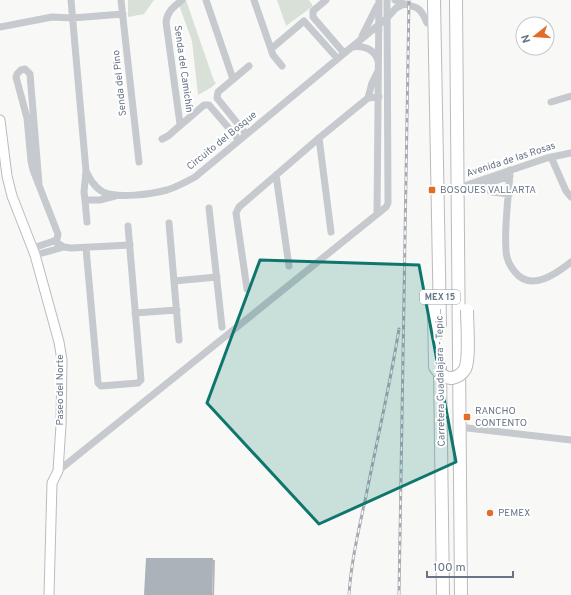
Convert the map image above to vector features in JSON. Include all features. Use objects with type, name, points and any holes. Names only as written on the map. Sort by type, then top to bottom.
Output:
[{"type":"highway","points":[[427,0],[431,102],[436,142]]},
{"type":"highway","name":"Carretera Guadalajara - Tepic","points":[[434,0],[436,142],[439,203],[443,595]]},
{"type":"highway","name":"Carretera Guadalajara - Tepic","points":[[456,0],[461,188],[459,427],[461,595]]},
{"type":"highway","points":[[439,203],[434,228],[435,367],[440,374],[450,378],[457,377],[462,374],[466,368],[467,358],[465,212],[461,188]]},
{"type":"street","points":[[71,0],[86,171],[84,192],[87,222]]},
{"type":"street","name":"Senda del Pino","points":[[121,0],[139,162]]},
{"type":"street","name":"Senda del Camichín","points":[[180,124],[166,22],[167,16],[171,10],[182,0]]},
{"type":"street","points":[[206,0],[233,79]]},
{"type":"street","points":[[254,0],[273,55],[282,66]]},
{"type":"street","points":[[326,0],[313,11],[313,17],[344,53]]},
{"type":"street","points":[[377,214],[379,0]]},
{"type":"street","points":[[360,40],[372,18],[379,0]]},
{"type":"street","points":[[58,471],[385,209],[388,203],[387,0]]},
{"type":"street","points":[[395,0],[417,8],[423,14],[427,23]]},
{"type":"street","name":"Circuito del Bosque","points":[[85,200],[100,200],[115,196],[167,190],[196,177],[388,17],[396,8],[404,4]]},
{"type":"street","points":[[0,27],[52,17],[72,18],[123,14]]},
{"type":"street","points":[[271,49],[304,21],[337,58]]},
{"type":"street","points":[[351,47],[357,46],[369,49],[377,57],[379,66],[368,98]]},
{"type":"street","points":[[246,134],[217,98],[218,92],[249,66]]},
{"type":"street","points":[[34,251],[57,239],[58,234],[39,184],[31,161],[27,118],[16,77],[18,71],[21,70],[25,70],[30,74],[39,184]]},
{"type":"street","points":[[551,102],[571,96]]},
{"type":"street","points":[[247,289],[237,210],[319,138],[368,98],[378,97]]},
{"type":"street","name":"Senda del Camichín","points":[[162,139],[168,136],[180,124],[204,105],[209,105],[239,140]]},
{"type":"street","name":"Paseo del Norte","points":[[0,120],[7,176],[12,196],[34,251],[59,342],[62,360],[58,471],[52,483],[50,595]]},
{"type":"street","points":[[319,138],[331,232]]},
{"type":"street","name":"Avenida de las Rosas","points":[[461,188],[510,173],[551,157],[571,153]]},
{"type":"street","points":[[551,157],[566,191],[571,197]]},
{"type":"street","points":[[86,171],[90,180],[96,187],[115,196]]},
{"type":"street","points":[[461,188],[481,186],[510,173],[506,251],[509,265],[517,275],[525,280],[536,281],[549,278],[571,262]]},
{"type":"street","points":[[276,175],[289,266]]},
{"type":"street","points":[[481,186],[492,192],[509,194]]},
{"type":"street","points":[[209,208],[222,327]]},
{"type":"street","points":[[169,223],[179,340]]},
{"type":"street","points":[[86,248],[98,383],[101,386],[138,383],[141,380],[128,226]]},
{"type":"street","points":[[54,241],[71,248],[130,245]]},
{"type":"street","points":[[34,251],[64,246]]},
{"type":"street","points":[[174,281],[217,277]]},
{"type":"street","points":[[135,313],[177,310]]},
{"type":"street","points":[[459,427],[571,440]]},
{"type":"highlighted area","points":[[260,260],[419,265],[456,462],[319,524],[207,403]]},
{"type":"shaded area","points":[[128,0],[154,0],[144,14],[128,17]]},
{"type":"shaded area","points":[[185,0],[216,83],[198,95],[192,41],[179,5]]},
{"type":"shaded area","points":[[277,0],[309,0],[313,6],[286,26]]},
{"type":"building","points":[[146,558],[213,558],[212,595],[144,595]]},
{"type":"railway","points":[[399,595],[409,0]]},
{"type":"railway","points":[[349,595],[356,545],[388,392],[399,329]]},
{"type":"place","name":"BOSQUES VALLARTA","points":[[432,190]]},
{"type":"place","name":"RANCHO CONTENTO","points":[[467,417]]},
{"type":"place","name":"PEMEX","points":[[490,513]]}]
